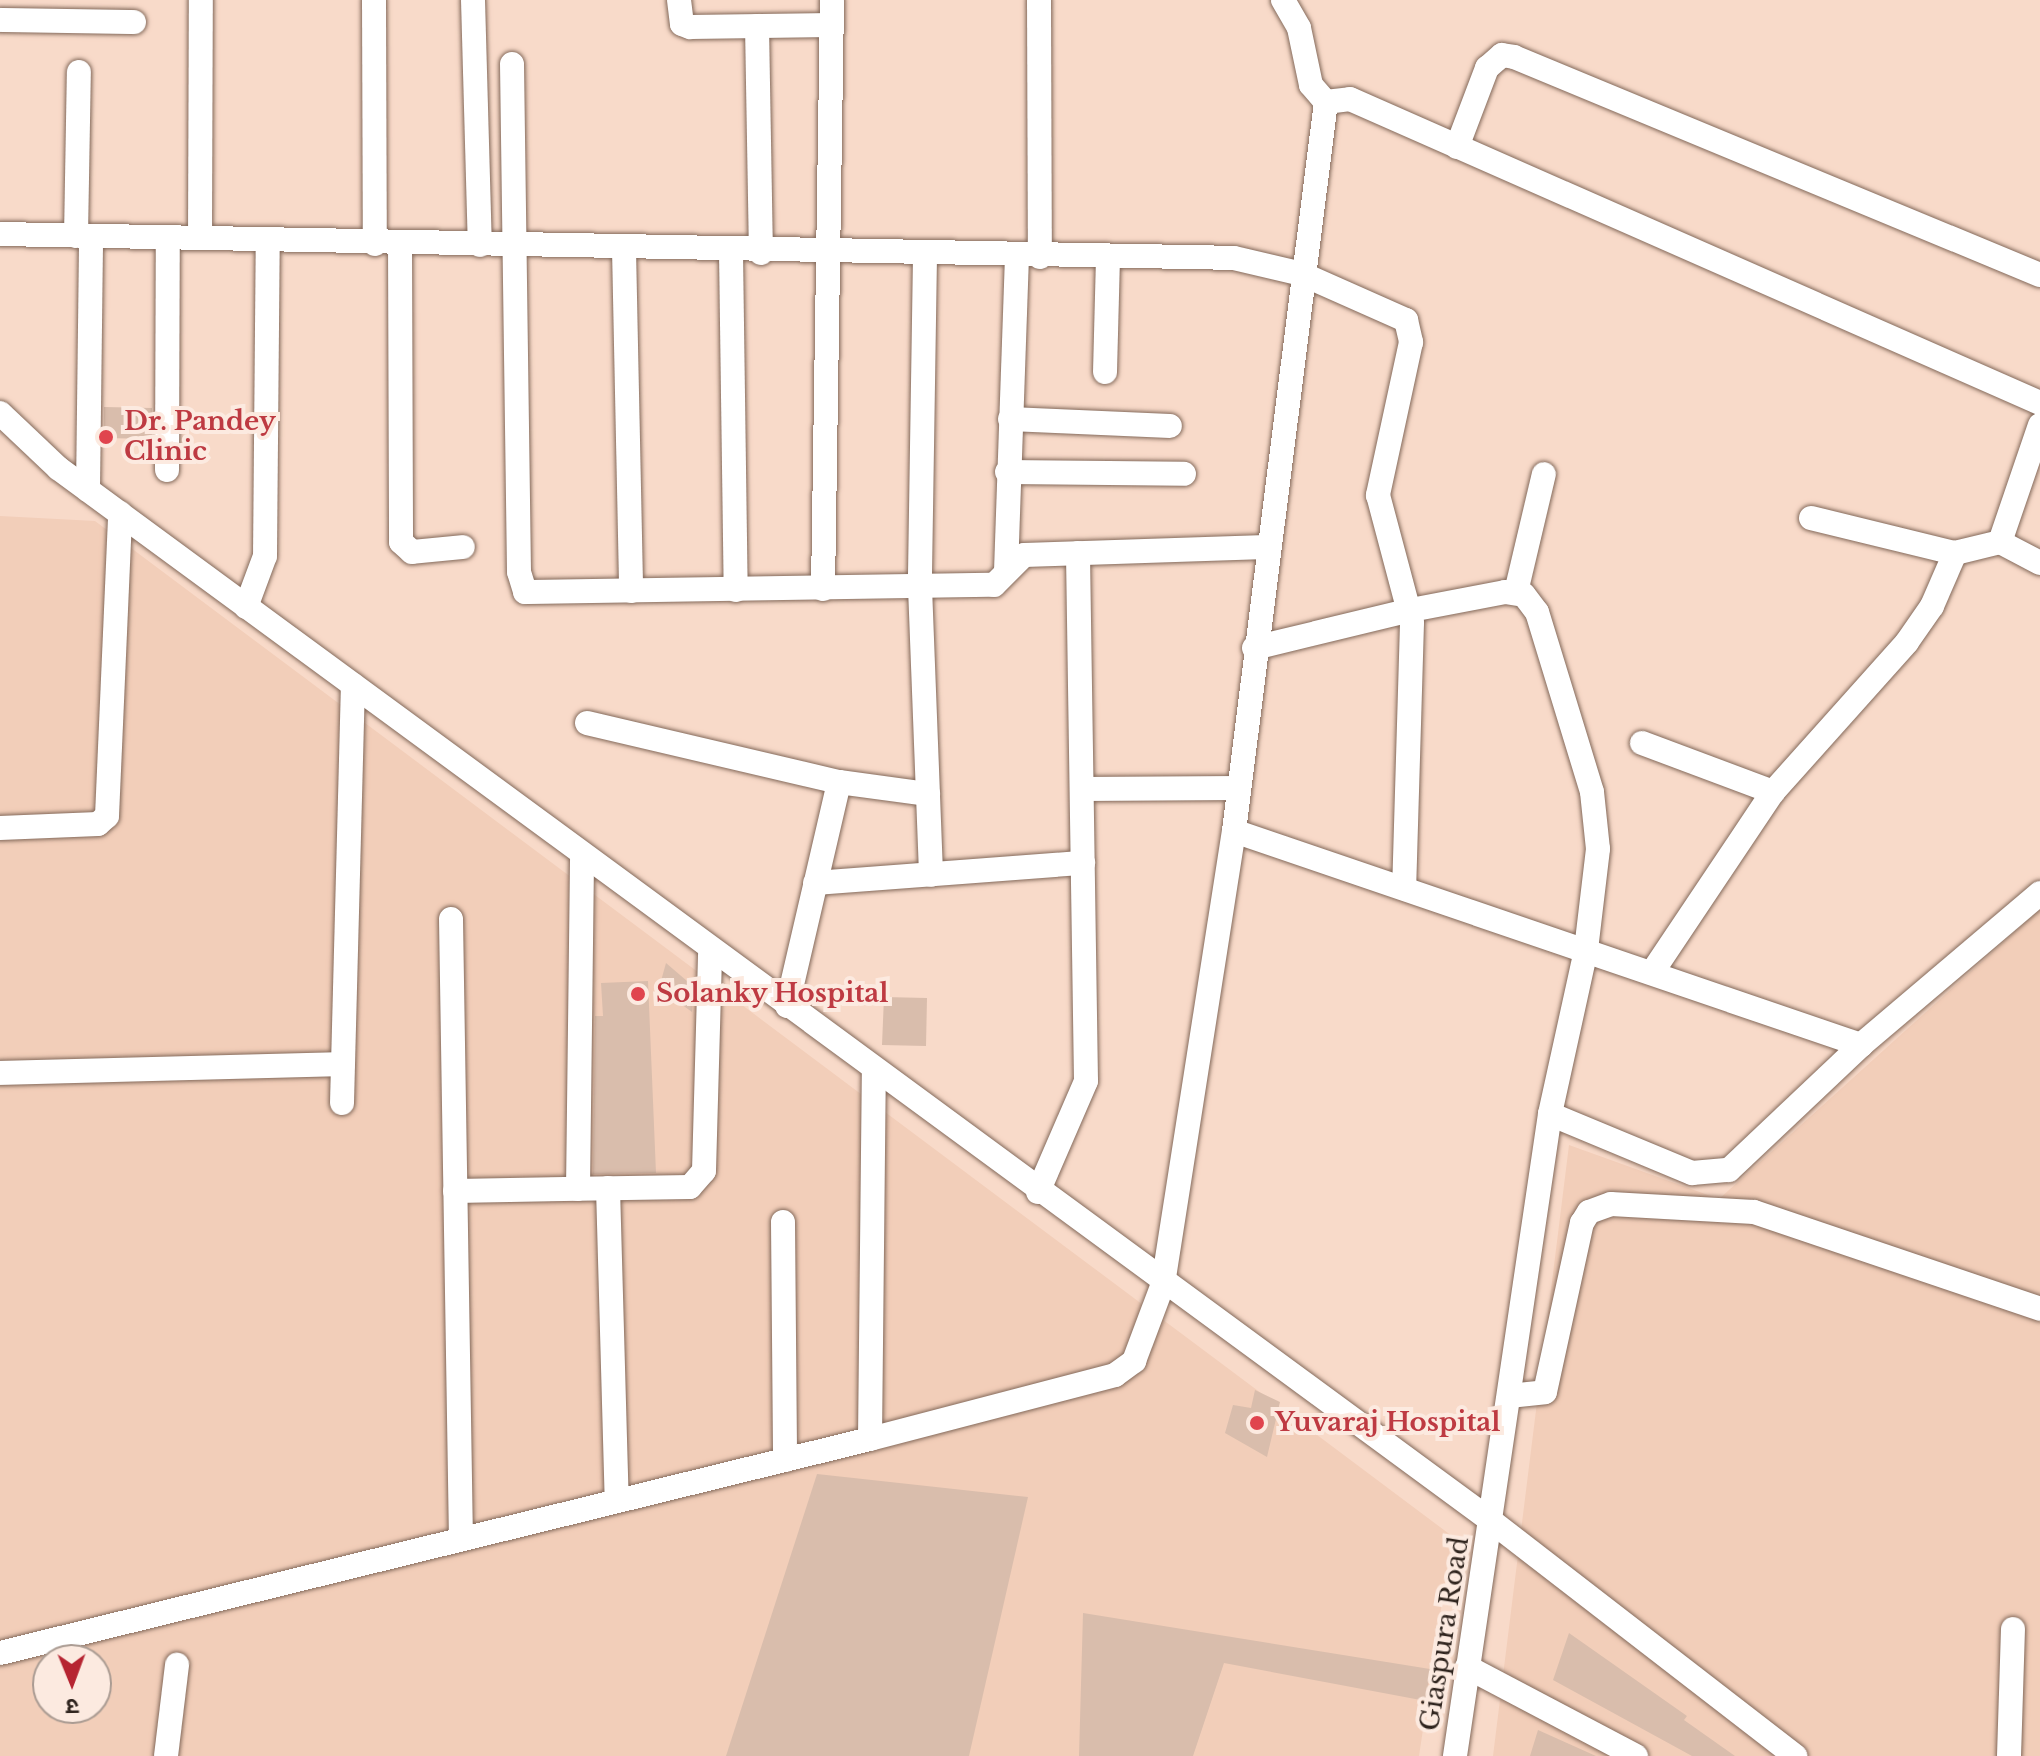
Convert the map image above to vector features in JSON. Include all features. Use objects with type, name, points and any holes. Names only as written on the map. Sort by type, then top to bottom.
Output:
[{"type":"street","points":[[200,238],[201,0]]},
{"type":"street","points":[[374,0],[401,542],[412,552],[463,547]]},
{"type":"street","points":[[473,0],[480,245]]},
{"type":"street","points":[[679,0],[685,25],[832,25]]},
{"type":"street","points":[[823,589],[832,0]]},
{"type":"street","points":[[1006,571],[1010,419],[1028,257],[1039,0]]},
{"type":"street","points":[[0,1653],[870,1439],[1115,1375],[1139,1353],[1163,1284],[1234,831],[1266,547],[1326,102],[1311,85],[1299,28],[1283,0]]},
{"type":"street","points":[[0,20],[134,22]]},
{"type":"street","points":[[757,26],[761,253]]},
{"type":"street","points":[[1457,147],[1487,68],[1502,55],[1514,57],[2040,275]]},
{"type":"street","points":[[512,64],[518,247],[521,589],[631,591],[994,585],[1024,555],[1266,547]]},
{"type":"street","points":[[79,72],[88,490]]},
{"type":"street","points":[[1326,102],[1350,99],[2040,403]]},
{"type":"street","points":[[0,234],[761,253],[1248,259],[1302,274],[1411,327],[1378,495],[1411,610],[1404,887]]},
{"type":"street","points":[[167,470],[168,237]]},
{"type":"street","points":[[246,607],[265,556],[268,240]]},
{"type":"street","points":[[624,249],[631,591]]},
{"type":"street","points":[[731,252],[736,590]]},
{"type":"street","points":[[925,256],[920,587],[931,875]]},
{"type":"street","points":[[1105,372],[1108,257]]},
{"type":"street","points":[[0,413],[88,490],[1163,1284],[1490,1520],[1795,1756]]},
{"type":"street","points":[[1010,419],[1170,426]]},
{"type":"street","points":[[2000,542],[2040,425]]},
{"type":"street","points":[[1007,472],[1184,474]]},
{"type":"street","points":[[1254,648],[1411,610],[1516,592],[1544,474]]},
{"type":"street","points":[[0,828],[98,824],[107,816],[120,513]]},
{"type":"street","points":[[1811,518],[1955,553],[2000,542],[2040,563]]},
{"type":"street","points":[[1038,1192],[1086,1081],[1078,553]]},
{"type":"street","points":[[1653,971],[1773,792],[1907,642],[1932,606],[1955,553]]},
{"type":"street","name":"Giaspura Road","points":[[1455,1756],[1550,1114],[1586,950],[1598,849],[1592,792],[1537,612],[1516,592]]},
{"type":"street","points":[[342,1103],[353,685]]},
{"type":"street","points":[[587,723],[839,782],[928,794]]},
{"type":"street","points":[[1642,743],[1773,792]]},
{"type":"street","points":[[787,1006],[839,782]]},
{"type":"street","points":[[1082,789],[1238,788]]},
{"type":"street","points":[[1234,831],[1653,971],[1861,1045]]},
{"type":"street","points":[[578,1189],[582,855]]},
{"type":"street","points":[[815,883],[1083,863]]},
{"type":"street","points":[[1550,1114],[1692,1173],[1718,1174],[1861,1045],[2040,893]]},
{"type":"street","points":[[451,919],[461,1539]]},
{"type":"street","points":[[455,1191],[690,1187],[704,1171],[710,950]]},
{"type":"street","points":[[0,1073],[343,1064]]},
{"type":"street","points":[[870,1439],[874,1070]]},
{"type":"street","points":[[608,1188],[617,1501]]},
{"type":"street","points":[[1509,1396],[1545,1392],[1582,1223],[1589,1212],[1611,1204],[1754,1212],[2040,1309]]},
{"type":"street","points":[[783,1222],[785,1460]]},
{"type":"street","points":[[2009,1756],[2013,1629]]},
{"type":"street","points":[[166,1756],[177,1665]]},
{"type":"street","points":[[1467,1667],[1636,1756]]},
{"type":"shaded area","points":[[0,516],[95,521],[1452,1536],[1419,1756],[0,1756]]},
{"type":"shaded area","points":[[2040,909],[2040,1756],[1493,1756],[1569,1145],[1719,1199]]},
{"type":"building","points":[[104,407],[152,408],[152,439],[104,438]]},
{"type":"building","points":[[666,963],[694,987],[692,1012],[659,988]]},
{"type":"building","points":[[648,981],[656,1173],[593,1174],[595,1016],[603,1016],[601,983]]},
{"type":"building","points":[[884,997],[927,998],[926,1046],[882,1045]]},
{"type":"building","points":[[1255,1390],[1280,1402],[1267,1457],[1225,1433],[1233,1405],[1251,1408]]},
{"type":"building","points":[[817,1474],[1028,1497],[969,1756],[726,1756]]},
{"type":"building","points":[[1083,1613],[1430,1669],[1426,1701],[1224,1663],[1193,1756],[1079,1756]]},
{"type":"building","points":[[1569,1633],[1687,1716],[1684,1720],[1735,1756],[1692,1756],[1553,1680]]},
{"type":"building","points":[[1538,1730],[1596,1756],[1530,1756]]},
{"type":"place","name":"Dr. Pandey Clinic","points":[[106,437]]},
{"type":"place","name":"Solanky Hospital","points":[[638,994]]},
{"type":"place","name":"Yuvaraj Hospital","points":[[1257,1423]]}]
